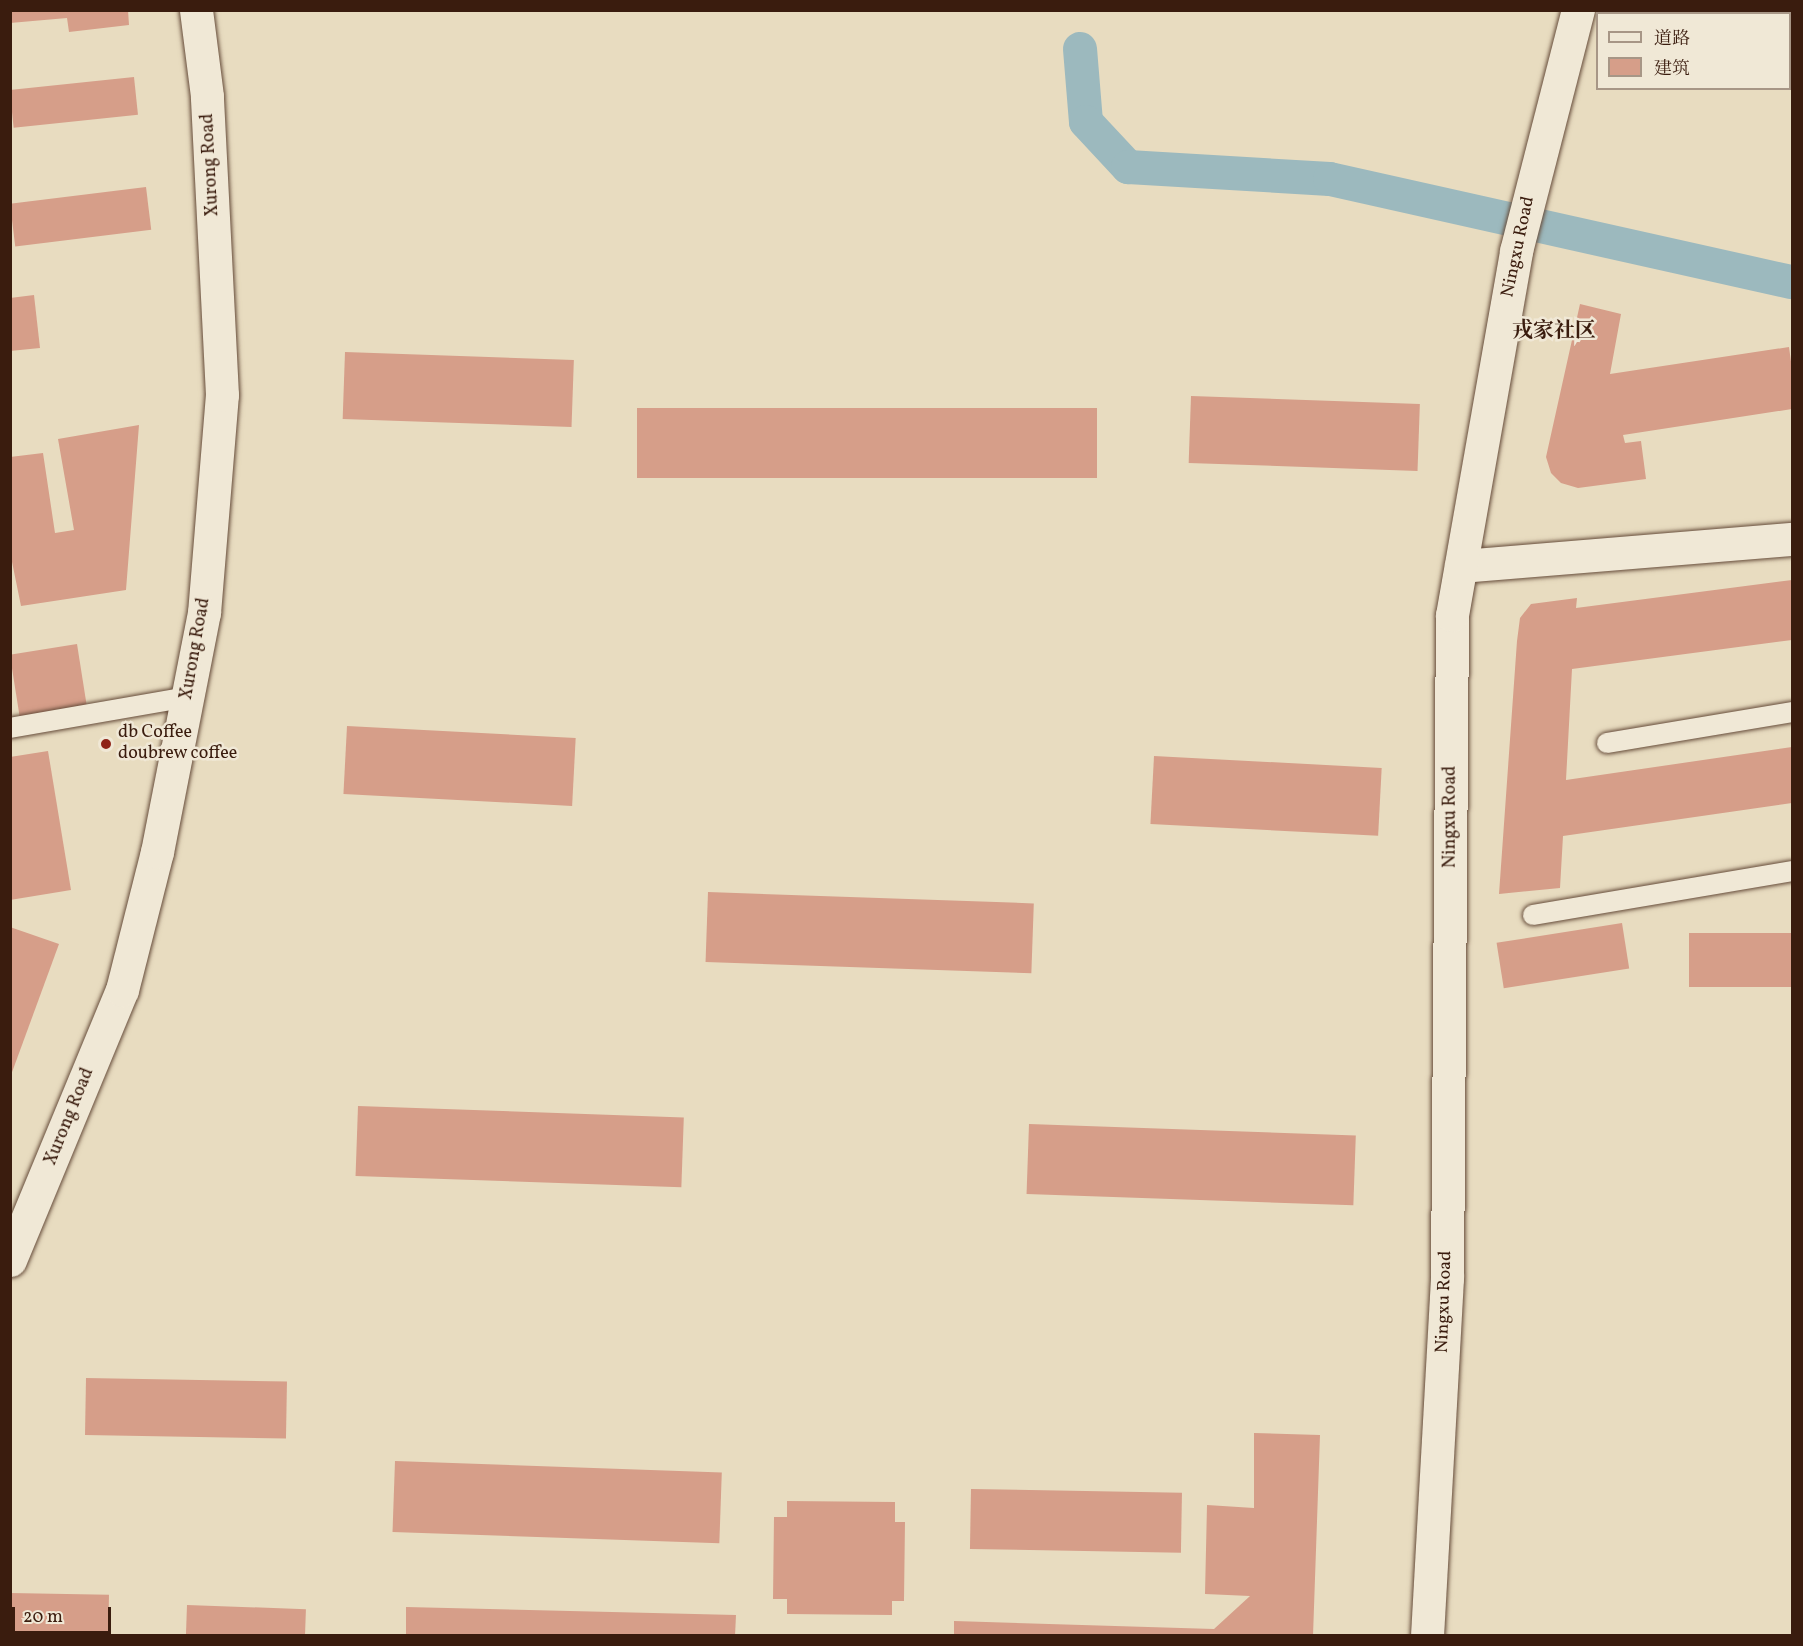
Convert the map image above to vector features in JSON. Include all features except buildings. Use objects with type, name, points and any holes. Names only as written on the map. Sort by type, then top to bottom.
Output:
[{"type":"street","name":"Xurong Road","points":[[10,1260],[122,990],[157,852],[204,613],[222,395],[207,96],[196,10]]},
{"type":"street","name":"Ningxu Road","points":[[1427,1635],[1447,1278],[1452,615],[1515,251],[1578,10]]},
{"type":"street","points":[[1461,566],[1792,539]]},
{"type":"lane","points":[[10,728],[187,697]]},
{"type":"lane","points":[[1607,743],[1792,712]]},
{"type":"lane","points":[[1533,915],[1792,872]]},
{"type":"waterway","points":[[1080,49],[1086,122],[1128,167],[1330,179],[1792,282]]},
{"type":"place","name":"db Coffee doubrew coffee","points":[[106,744]]},
{"type":"district","name":"戎家社区","points":[[1554,332]]}]
